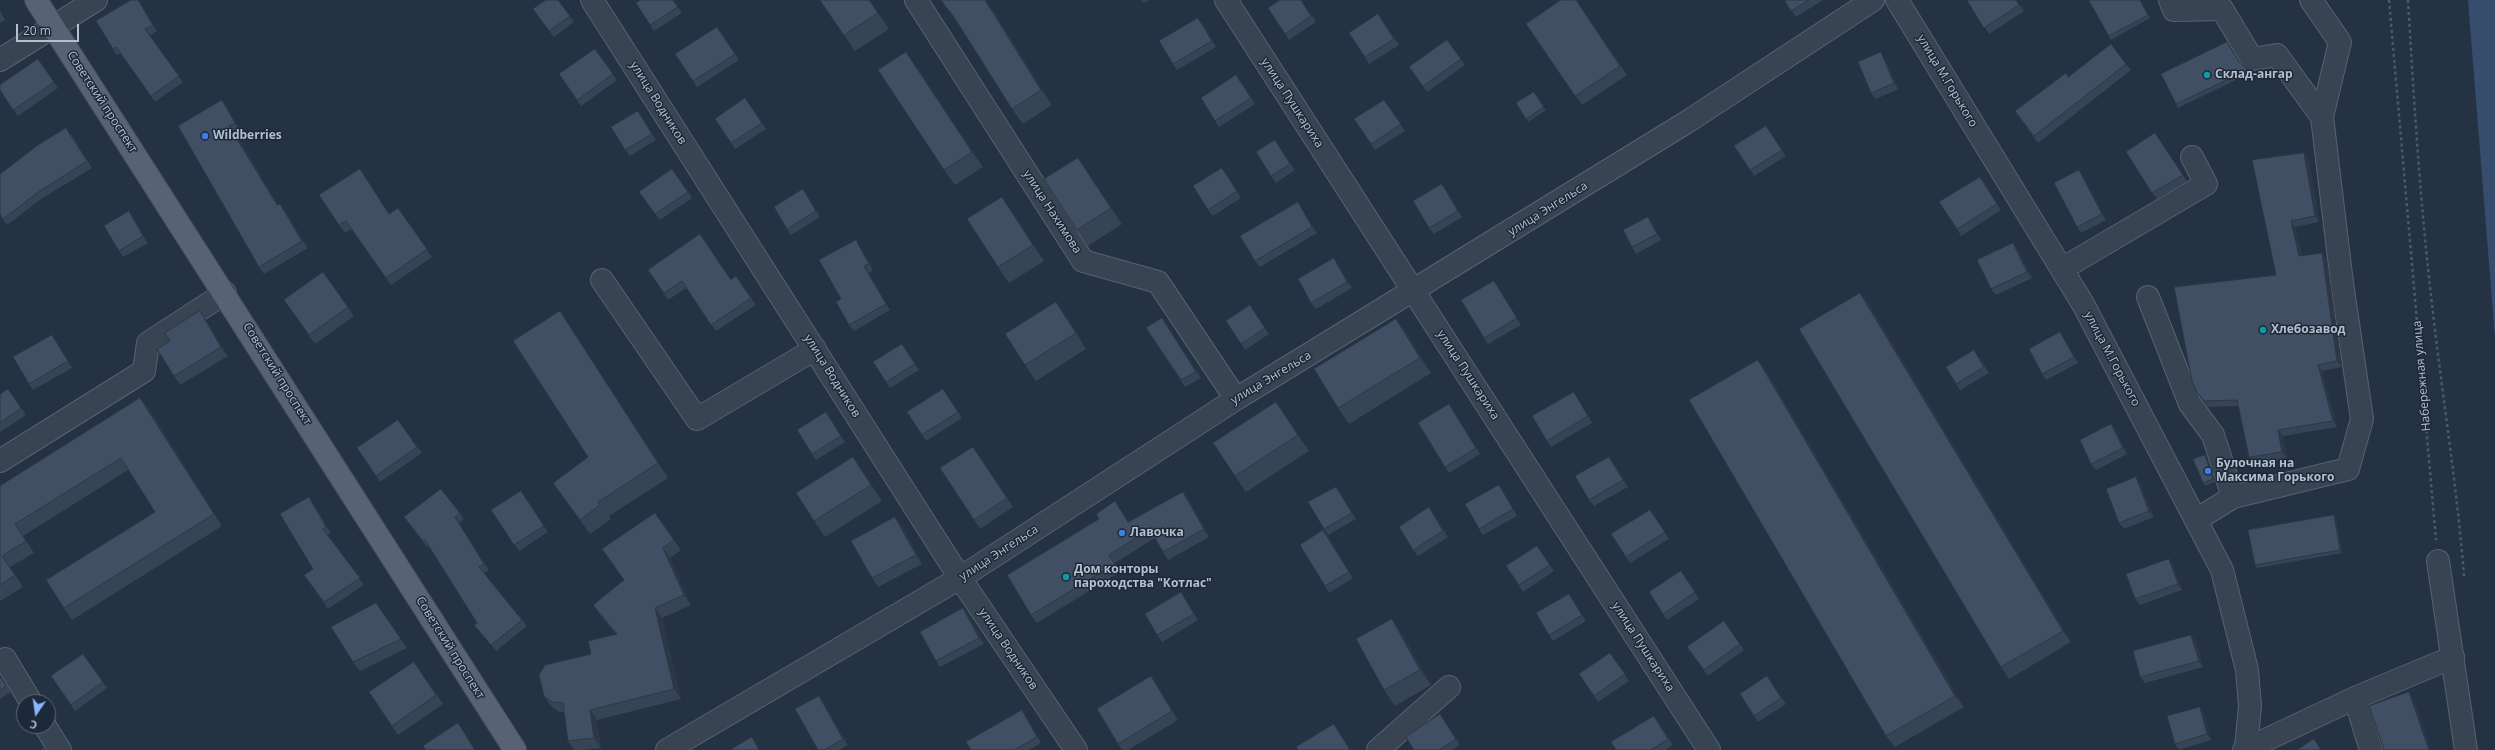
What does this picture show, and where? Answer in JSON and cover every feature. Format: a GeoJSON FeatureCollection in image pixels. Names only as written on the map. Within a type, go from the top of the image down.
{"type":"FeatureCollection","features":[{"type":"Feature","properties":{"kind":"main road","name":"Советский проспект"},"geometry":{"type":"LineString","coordinates":[[36,0],[225,293],[515,750]]}},
{"type":"Feature","properties":{"kind":"street"},"geometry":{"type":"LineString","coordinates":[[0,60],[96,0]]}},
{"type":"Feature","properties":{"kind":"street","name":"улица Водников"},"geometry":{"type":"LineString","coordinates":[[592,0],[960,578],[1076,750]]}},
{"type":"Feature","properties":{"kind":"street","name":"улица Нахимова"},"geometry":{"type":"LineString","coordinates":[[916,0],[1083,261],[1158,282],[1236,399]]}},
{"type":"Feature","properties":{"kind":"street","name":"улица Пушкариха"},"geometry":{"type":"LineString","coordinates":[[1226,0],[1710,750]]}},
{"type":"Feature","properties":{"kind":"street","name":"улица Энгельса"},"geometry":{"type":"LineString","coordinates":[[667,750],[960,578],[1236,399],[1688,122],[1873,0]]}},
{"type":"Feature","properties":{"kind":"street","name":"улица М.Горького"},"geometry":{"type":"LineString","coordinates":[[1897,0],[2083,304],[2222,570],[2247,670],[2250,706],[2245,749]]}},
{"type":"Feature","properties":{"kind":"street"},"geometry":{"type":"LineString","coordinates":[[2170,0],[2174,10],[2222,9],[2252,59],[2277,55],[2322,117]]}},
{"type":"Feature","properties":{"kind":"street"},"geometry":{"type":"LineString","coordinates":[[2196,520],[2233,497],[2348,470],[2362,419],[2342,283],[2322,117],[2340,42],[2311,0]]}},
{"type":"Feature","properties":{"kind":"street"},"geometry":{"type":"LineString","coordinates":[[2062,269],[2206,184],[2192,157]]}},
{"type":"Feature","properties":{"kind":"street"},"geometry":{"type":"LineString","coordinates":[[602,280],[697,419],[815,349]]}},
{"type":"Feature","properties":{"kind":"street"},"geometry":{"type":"LineString","coordinates":[[0,461],[144,371],[148,343],[225,293]]}},
{"type":"Feature","properties":{"kind":"street"},"geometry":{"type":"LineString","coordinates":[[2148,297],[2190,404],[2213,435],[2233,497]]}},
{"type":"Feature","properties":{"kind":"street"},"geometry":{"type":"LineString","coordinates":[[2438,561],[2466,750]]}},
{"type":"Feature","properties":{"kind":"street"},"geometry":{"type":"LineString","coordinates":[[2245,749],[2355,698],[2453,657]]}},
{"type":"Feature","properties":{"kind":"street"},"geometry":{"type":"LineString","coordinates":[[5,659],[26,694]]}},
{"type":"Feature","properties":{"kind":"street"},"geometry":{"type":"LineString","coordinates":[[1378,750],[1449,687]]}},
{"type":"Feature","properties":{"kind":"street"},"geometry":{"type":"LineString","coordinates":[[2355,698],[2371,750]]}},
{"type":"Feature","properties":{"kind":"street"},"geometry":{"type":"LineString","coordinates":[[50,734],[60,750]]}},
{"type":"Feature","properties":{"kind":"path","name":"Набережная улица"},"geometry":{"type":"LineString","coordinates":[[2389,0],[2438,561]]}},
{"type":"Feature","properties":{"kind":"path"},"geometry":{"type":"LineString","coordinates":[[2408,0],[2414,110],[2432,303],[2459,507],[2465,584]]}},
{"type":"Feature","properties":{"kind":"water"},"geometry":{"type":"Polygon","coordinates":[[[2468,0],[2495,0],[2495,339],[2468,0]]]}},
{"type":"Feature","properties":{"kind":"building"},"geometry":{"type":"Polygon","coordinates":[[[131,0],[138,0],[153,25],[145,29],[179,76],[151,96],[116,47],[113,49],[96,21],[131,0]]]}},
{"type":"Feature","properties":{"kind":"building"},"geometry":{"type":"Polygon","coordinates":[[[546,0],[558,0],[570,16],[549,31],[533,9],[546,0]]]}},
{"type":"Feature","properties":{"kind":"building"},"geometry":{"type":"Polygon","coordinates":[[[641,0],[673,0],[678,7],[650,25],[636,3],[641,0]]]}},
{"type":"Feature","properties":{"kind":"building"},"geometry":{"type":"Polygon","coordinates":[[[820,0],[869,0],[878,13],[844,35],[820,0]]]}},
{"type":"Feature","properties":{"kind":"building"},"geometry":{"type":"Polygon","coordinates":[[[941,0],[985,0],[1041,90],[1012,109],[954,17],[941,0]]]}},
{"type":"Feature","properties":{"kind":"building"},"geometry":{"type":"Polygon","coordinates":[[[1280,0],[1301,0],[1311,16],[1285,34],[1268,8],[1280,0]]]}},
{"type":"Feature","properties":{"kind":"building"},"geometry":{"type":"Polygon","coordinates":[[[1561,0],[1576,0],[1620,66],[1575,96],[1526,24],[1561,0]]]}},
{"type":"Feature","properties":{"kind":"building"},"geometry":{"type":"Polygon","coordinates":[[[1785,0],[1809,0],[1791,11],[1785,0]]]}},
{"type":"Feature","properties":{"kind":"building"},"geometry":{"type":"Polygon","coordinates":[[[1967,0],[2016,0],[2019,5],[1984,28],[1967,0]]]}},
{"type":"Feature","properties":{"kind":"building"},"geometry":{"type":"Polygon","coordinates":[[[2089,0],[2140,0],[2148,15],[2109,36],[2089,0]]]}},
{"type":"Feature","properties":{"kind":"building"},"geometry":{"type":"Polygon","coordinates":[[[1378,14],[1394,39],[1365,57],[1349,33],[1378,14]]]}},
{"type":"Feature","properties":{"kind":"building"},"geometry":{"type":"Polygon","coordinates":[[[1198,18],[1212,41],[1173,64],[1159,41],[1198,18]]]}},
{"type":"Feature","properties":{"kind":"building"},"geometry":{"type":"Polygon","coordinates":[[[717,27],[735,54],[693,81],[675,54],[717,27]]]}},
{"type":"Feature","properties":{"kind":"building"},"geometry":{"type":"Polygon","coordinates":[[[1447,40],[1461,59],[1423,86],[1409,67],[1447,40]]]}},
{"type":"Feature","properties":{"kind":"building","name":"Склад-ангар"},"geometry":{"type":"Polygon","coordinates":[[[2227,42],[2239,62],[2248,70],[2176,104],[2161,74],[2227,42]]]}},
{"type":"Feature","properties":{"kind":"building"},"geometry":{"type":"Polygon","coordinates":[[[2111,44],[2126,64],[2034,136],[2015,111],[2066,73],[2068,77],[2111,44]]]}},
{"type":"Feature","properties":{"kind":"building"},"geometry":{"type":"Polygon","coordinates":[[[595,49],[613,74],[577,100],[559,74],[595,49]]]}},
{"type":"Feature","properties":{"kind":"building"},"geometry":{"type":"Polygon","coordinates":[[[906,52],[972,152],[944,170],[878,70],[906,52]]]}},
{"type":"Feature","properties":{"kind":"building"},"geometry":{"type":"Polygon","coordinates":[[[1881,52],[1894,83],[1871,93],[1858,62],[1881,52]]]}},
{"type":"Feature","properties":{"kind":"building"},"geometry":{"type":"Polygon","coordinates":[[[38,59],[54,82],[13,110],[0,90],[0,85],[38,59]]]}},
{"type":"Feature","properties":{"kind":"building"},"geometry":{"type":"Polygon","coordinates":[[[1236,75],[1251,98],[1215,121],[1201,98],[1236,75]]]}},
{"type":"Feature","properties":{"kind":"building"},"geometry":{"type":"Polygon","coordinates":[[[1534,92],[1544,107],[1526,119],[1516,103],[1534,92]]]}},
{"type":"Feature","properties":{"kind":"building"},"geometry":{"type":"Polygon","coordinates":[[[745,98],[762,123],[731,143],[715,119],[745,98]]]}},
{"type":"Feature","properties":{"kind":"building"},"geometry":{"type":"Polygon","coordinates":[[[222,100],[235,123],[229,126],[277,205],[280,204],[302,241],[259,267],[178,126],[222,100]]]}},
{"type":"Feature","properties":{"kind":"building"},"geometry":{"type":"Polygon","coordinates":[[[1384,100],[1401,124],[1371,144],[1354,119],[1384,100]]]}},
{"type":"Feature","properties":{"kind":"building"},"geometry":{"type":"Polygon","coordinates":[[[638,111],[652,134],[625,150],[611,127],[638,111]]]}},
{"type":"Feature","properties":{"kind":"building"},"geometry":{"type":"Polygon","coordinates":[[[1766,126],[1782,150],[1750,170],[1734,146],[1766,126]]]}},
{"type":"Feature","properties":{"kind":"building"},"geometry":{"type":"Polygon","coordinates":[[[66,128],[87,161],[37,193],[3,219],[0,215],[0,174],[38,145],[66,128]]]}},
{"type":"Feature","properties":{"kind":"building"},"geometry":{"type":"Polygon","coordinates":[[[2155,133],[2183,175],[2152,193],[2126,152],[2155,133]]]}},
{"type":"Feature","properties":{"kind":"building"},"geometry":{"type":"Polygon","coordinates":[[[1275,140],[1290,164],[1271,176],[1256,152],[1275,140]]]}},
{"type":"Feature","properties":{"kind":"building","name":"Хлебозавод"},"geometry":{"type":"Polygon","coordinates":[[[2304,153],[2315,216],[2291,221],[2299,256],[2322,253],[2337,361],[2318,365],[2333,421],[2278,430],[2282,452],[2249,457],[2237,400],[2204,401],[2197,392],[2192,381],[2174,287],[2276,275],[2252,160],[2304,153]]]}},
{"type":"Feature","properties":{"kind":"building"},"geometry":{"type":"Polygon","coordinates":[[[1078,158],[1111,208],[1077,230],[1044,179],[1078,158]]]}},
{"type":"Feature","properties":{"kind":"building"},"geometry":{"type":"Polygon","coordinates":[[[1222,168],[1237,191],[1208,210],[1193,186],[1222,168]]]}},
{"type":"Feature","properties":{"kind":"building"},"geometry":{"type":"Polygon","coordinates":[[[360,169],[389,214],[398,208],[427,249],[386,278],[346,221],[339,225],[319,195],[360,169]]]}},
{"type":"Feature","properties":{"kind":"building"},"geometry":{"type":"Polygon","coordinates":[[[672,169],[688,192],[655,214],[639,192],[672,169]]]}},
{"type":"Feature","properties":{"kind":"building"},"geometry":{"type":"Polygon","coordinates":[[[2079,170],[2102,214],[2077,227],[2054,183],[2079,170]]]}},
{"type":"Feature","properties":{"kind":"building"},"geometry":{"type":"Polygon","coordinates":[[[1980,177],[1997,204],[1957,229],[1939,202],[1980,177]]]}},
{"type":"Feature","properties":{"kind":"building"},"geometry":{"type":"Polygon","coordinates":[[[1442,184],[1458,211],[1429,228],[1413,201],[1442,184]]]}},
{"type":"Feature","properties":{"kind":"building"},"geometry":{"type":"Polygon","coordinates":[[[803,189],[816,211],[787,229],[774,207],[803,189]]]}},
{"type":"Feature","properties":{"kind":"building"},"geometry":{"type":"Polygon","coordinates":[[[1002,197],[1033,245],[998,267],[967,219],[1002,197]]]}},
{"type":"Feature","properties":{"kind":"building"},"geometry":{"type":"Polygon","coordinates":[[[1298,202],[1312,227],[1255,261],[1240,236],[1298,202]]]}},
{"type":"Feature","properties":{"kind":"building"},"geometry":{"type":"Polygon","coordinates":[[[129,211],[143,236],[119,251],[104,226],[129,211]]]}},
{"type":"Feature","properties":{"kind":"building"},"geometry":{"type":"Polygon","coordinates":[[[1648,217],[1657,234],[1632,247],[1623,230],[1648,217]]]}},
{"type":"Feature","properties":{"kind":"building"},"geometry":{"type":"Polygon","coordinates":[[[700,234],[731,280],[736,276],[751,298],[711,325],[682,281],[664,293],[648,270],[700,234]]]}},
{"type":"Feature","properties":{"kind":"building"},"geometry":{"type":"Polygon","coordinates":[[[856,240],[869,264],[864,266],[886,304],[849,325],[836,302],[841,299],[819,260],[856,240]]]}},
{"type":"Feature","properties":{"kind":"building"},"geometry":{"type":"Polygon","coordinates":[[[2013,243],[2027,272],[1991,289],[1977,260],[2013,243]]]}},
{"type":"Feature","properties":{"kind":"building"},"geometry":{"type":"Polygon","coordinates":[[[1334,258],[1347,282],[1311,303],[1298,279],[1334,258]]]}},
{"type":"Feature","properties":{"kind":"building"},"geometry":{"type":"Polygon","coordinates":[[[323,272],[348,307],[309,335],[284,300],[323,272]]]}},
{"type":"Feature","properties":{"kind":"building"},"geometry":{"type":"Polygon","coordinates":[[[1494,281],[1517,318],[1484,338],[1461,300],[1494,281]]]}},
{"type":"Feature","properties":{"kind":"building"},"geometry":{"type":"Polygon","coordinates":[[[1860,293],[2063,631],[2001,667],[1799,329],[1860,293]]]}},
{"type":"Feature","properties":{"kind":"building"},"geometry":{"type":"Polygon","coordinates":[[[1056,302],[1076,333],[1025,365],[1005,334],[1056,302]]]}},
{"type":"Feature","properties":{"kind":"building"},"geometry":{"type":"Polygon","coordinates":[[[1250,305],[1265,328],[1241,344],[1226,321],[1250,305]]]}},
{"type":"Feature","properties":{"kind":"building"},"geometry":{"type":"Polygon","coordinates":[[[200,311],[221,347],[174,376],[157,349],[170,341],[165,333],[200,311]]]}},
{"type":"Feature","properties":{"kind":"building"},"geometry":{"type":"Polygon","coordinates":[[[560,311],[658,463],[598,502],[600,505],[580,520],[553,483],[588,457],[513,341],[560,311]]]}},
{"type":"Feature","properties":{"kind":"building"},"geometry":{"type":"Polygon","coordinates":[[[1162,318],[1196,372],[1181,380],[1146,328],[1162,318]]]}},
{"type":"Feature","properties":{"kind":"building"},"geometry":{"type":"Polygon","coordinates":[[[1396,319],[1420,358],[1338,408],[1314,369],[1396,319]]]}},
{"type":"Feature","properties":{"kind":"building"},"geometry":{"type":"Polygon","coordinates":[[[2060,332],[2074,357],[2042,374],[2029,349],[2060,332]]]}},
{"type":"Feature","properties":{"kind":"building"},"geometry":{"type":"Polygon","coordinates":[[[52,335],[68,361],[29,384],[13,357],[52,335]]]}},
{"type":"Feature","properties":{"kind":"building"},"geometry":{"type":"Polygon","coordinates":[[[902,344],[915,364],[886,382],[873,362],[902,344]]]}},
{"type":"Feature","properties":{"kind":"building"},"geometry":{"type":"Polygon","coordinates":[[[1974,350],[1984,367],[1956,384],[1946,367],[1974,350]]]}},
{"type":"Feature","properties":{"kind":"building"},"geometry":{"type":"Polygon","coordinates":[[[1758,360],[1955,696],[1886,736],[1689,400],[1758,360]]]}},
{"type":"Feature","properties":{"kind":"building"},"geometry":{"type":"Polygon","coordinates":[[[8,389],[21,408],[0,423],[0,395],[8,389]]]}},
{"type":"Feature","properties":{"kind":"building"},"geometry":{"type":"Polygon","coordinates":[[[943,389],[958,412],[922,435],[907,412],[943,389]]]}},
{"type":"Feature","properties":{"kind":"building"},"geometry":{"type":"Polygon","coordinates":[[[1574,392],[1588,416],[1547,441],[1532,416],[1574,392]]]}},
{"type":"Feature","properties":{"kind":"building"},"geometry":{"type":"Polygon","coordinates":[[[140,398],[214,514],[64,608],[46,580],[155,512],[121,458],[15,524],[26,541],[2,556],[15,575],[0,585],[0,486],[140,398]]]}},
{"type":"Feature","properties":{"kind":"building"},"geometry":{"type":"Polygon","coordinates":[[[1276,402],[1298,435],[1235,476],[1213,443],[1276,402]]]}},
{"type":"Feature","properties":{"kind":"building"},"geometry":{"type":"Polygon","coordinates":[[[1449,404],[1476,448],[1445,467],[1418,423],[1449,404]]]}},
{"type":"Feature","properties":{"kind":"building"},"geometry":{"type":"Polygon","coordinates":[[[826,412],[841,436],[812,454],[797,430],[826,412]]]}},
{"type":"Feature","properties":{"kind":"building"},"geometry":{"type":"Polygon","coordinates":[[[398,420],[417,447],[376,476],[357,448],[398,420]]]}},
{"type":"Feature","properties":{"kind":"building"},"geometry":{"type":"Polygon","coordinates":[[[2111,424],[2123,448],[2091,464],[2080,440],[2111,424]]]}},
{"type":"Feature","properties":{"kind":"building"},"geometry":{"type":"Polygon","coordinates":[[[973,447],[1007,498],[974,520],[940,468],[973,447]]]}},
{"type":"Feature","properties":{"kind":"building"},"geometry":{"type":"Polygon","coordinates":[[[2205,455],[2213,479],[2203,483],[2193,459],[2205,455]]]}},
{"type":"Feature","properties":{"kind":"building"},"geometry":{"type":"Polygon","coordinates":[[[853,457],[871,485],[814,521],[796,493],[853,457]]]}},
{"type":"Feature","properties":{"kind":"building"},"geometry":{"type":"Polygon","coordinates":[[[1609,457],[1623,480],[1589,500],[1575,476],[1609,457]]]}},
{"type":"Feature","properties":{"kind":"building"},"geometry":{"type":"Polygon","coordinates":[[[2136,477],[2149,511],[2119,523],[2106,489],[2136,477]]]}},
{"type":"Feature","properties":{"kind":"building"},"geometry":{"type":"Polygon","coordinates":[[[1499,485],[1513,509],[1479,529],[1465,504],[1499,485]]]}},
{"type":"Feature","properties":{"kind":"building"},"geometry":{"type":"Polygon","coordinates":[[[1336,487],[1352,513],[1324,529],[1308,502],[1336,487]]]}},
{"type":"Feature","properties":{"kind":"building"},"geometry":{"type":"Polygon","coordinates":[[[441,489],[460,513],[455,517],[484,564],[479,567],[522,620],[491,645],[474,625],[477,623],[425,540],[423,541],[404,517],[441,489]]]}},
{"type":"Feature","properties":{"kind":"building"},"geometry":{"type":"Polygon","coordinates":[[[521,491],[544,526],[514,545],[491,510],[521,491]]]}},
{"type":"Feature","properties":{"kind":"building"},"geometry":{"type":"Polygon","coordinates":[[[1183,492],[1204,529],[1163,552],[1150,529],[1109,555],[1115,564],[1031,615],[1007,575],[1099,519],[1096,514],[1115,501],[1128,522],[1183,492]]]}},
{"type":"Feature","properties":{"kind":"building"},"geometry":{"type":"Polygon","coordinates":[[[309,497],[326,527],[323,529],[360,578],[324,602],[304,575],[313,569],[280,514],[309,497]]]}},
{"type":"Feature","properties":{"kind":"building"},"geometry":{"type":"Polygon","coordinates":[[[1429,507],[1443,531],[1413,550],[1399,527],[1429,507]]]}},
{"type":"Feature","properties":{"kind":"building"},"geometry":{"type":"Polygon","coordinates":[[[1650,510],[1665,532],[1626,557],[1611,534],[1650,510]]]}},
{"type":"Feature","properties":{"kind":"building"},"geometry":{"type":"Polygon","coordinates":[[[655,513],[674,540],[663,548],[684,595],[655,608],[674,689],[590,710],[594,738],[568,741],[563,703],[552,702],[544,696],[539,675],[545,665],[591,654],[588,641],[617,634],[593,605],[624,580],[602,549],[655,513]]]}},
{"type":"Feature","properties":{"kind":"building"},"geometry":{"type":"Polygon","coordinates":[[[2334,515],[2340,550],[2255,565],[2248,530],[2334,515]]]}},
{"type":"Feature","properties":{"kind":"building"},"geometry":{"type":"Polygon","coordinates":[[[895,517],[916,555],[872,578],[851,541],[895,517]]]}},
{"type":"Feature","properties":{"kind":"building"},"geometry":{"type":"Polygon","coordinates":[[[1323,530],[1349,572],[1325,586],[1300,545],[1323,530]]]}},
{"type":"Feature","properties":{"kind":"building"},"geometry":{"type":"Polygon","coordinates":[[[1537,546],[1550,565],[1519,585],[1506,566],[1537,546]]]}},
{"type":"Feature","properties":{"kind":"building"},"geometry":{"type":"Polygon","coordinates":[[[2169,559],[2178,584],[2135,599],[2126,574],[2169,559]]]}},
{"type":"Feature","properties":{"kind":"building"},"geometry":{"type":"Polygon","coordinates":[[[1681,571],[1695,592],[1663,614],[1649,592],[1681,571]]]}},
{"type":"Feature","properties":{"kind":"building"},"geometry":{"type":"Polygon","coordinates":[[[1181,592],[1194,614],[1157,635],[1145,614],[1181,592]]]}},
{"type":"Feature","properties":{"kind":"building"},"geometry":{"type":"Polygon","coordinates":[[[1569,594],[1582,615],[1549,635],[1536,613],[1569,594]]]}},
{"type":"Feature","properties":{"kind":"building"},"geometry":{"type":"Polygon","coordinates":[[[376,603],[401,639],[353,662],[331,627],[376,603]]]}},
{"type":"Feature","properties":{"kind":"building"},"geometry":{"type":"Polygon","coordinates":[[[963,608],[979,638],[936,661],[920,632],[963,608]]]}},
{"type":"Feature","properties":{"kind":"building"},"geometry":{"type":"Polygon","coordinates":[[[1392,619],[1420,670],[1384,690],[1356,639],[1392,619]]]}},
{"type":"Feature","properties":{"kind":"building"},"geometry":{"type":"Polygon","coordinates":[[[1724,621],[1740,644],[1704,670],[1687,647],[1724,621]]]}},
{"type":"Feature","properties":{"kind":"building"},"geometry":{"type":"Polygon","coordinates":[[[2191,635],[2199,661],[2140,677],[2133,651],[2191,635]]]}},
{"type":"Feature","properties":{"kind":"building"},"geometry":{"type":"Polygon","coordinates":[[[1610,653],[1625,674],[1594,696],[1579,674],[1610,653]]]}},
{"type":"Feature","properties":{"kind":"building"},"geometry":{"type":"Polygon","coordinates":[[[83,654],[103,682],[71,705],[51,676],[83,654]]]}},
{"type":"Feature","properties":{"kind":"building"},"geometry":{"type":"Polygon","coordinates":[[[414,662],[436,695],[392,726],[369,692],[414,662]]]}},
{"type":"Feature","properties":{"kind":"building"},"geometry":{"type":"Polygon","coordinates":[[[0,676],[6,686],[0,690],[0,676]]]}},
{"type":"Feature","properties":{"kind":"building"},"geometry":{"type":"Polygon","coordinates":[[[1151,676],[1172,711],[1118,744],[1097,709],[1151,676]]]}},
{"type":"Feature","properties":{"kind":"building"},"geometry":{"type":"Polygon","coordinates":[[[1767,676],[1781,698],[1754,716],[1740,694],[1767,676]]]}},
{"type":"Feature","properties":{"kind":"building"},"geometry":{"type":"Polygon","coordinates":[[[2409,692],[2429,750],[2384,750],[2369,706],[2409,692]]]}},
{"type":"Feature","properties":{"kind":"building"},"geometry":{"type":"Polygon","coordinates":[[[819,696],[843,739],[824,750],[818,750],[795,709],[819,696]]]}},
{"type":"Feature","properties":{"kind":"building"},"geometry":{"type":"Polygon","coordinates":[[[2200,707],[2207,734],[2175,744],[2167,716],[2200,707]]]}},
{"type":"Feature","properties":{"kind":"building"},"geometry":{"type":"Polygon","coordinates":[[[1022,710],[1037,737],[1014,750],[971,750],[966,742],[1022,710]]]}},
{"type":"Feature","properties":{"kind":"building"},"geometry":{"type":"Polygon","coordinates":[[[1440,714],[1456,739],[1439,750],[1414,750],[1406,737],[1440,714]]]}},
{"type":"Feature","properties":{"kind":"building"},"geometry":{"type":"Polygon","coordinates":[[[1654,716],[1668,739],[1651,750],[1616,750],[1611,742],[1654,716]]]}},
{"type":"Feature","properties":{"kind":"building"},"geometry":{"type":"Polygon","coordinates":[[[458,723],[475,750],[426,750],[423,746],[458,723]]]}},
{"type":"Feature","properties":{"kind":"building"},"geometry":{"type":"Polygon","coordinates":[[[1334,724],[1350,750],[1298,750],[1296,747],[1334,724]]]}},
{"type":"Feature","properties":{"kind":"building"},"geometry":{"type":"Polygon","coordinates":[[[752,737],[759,750],[730,750],[752,737]]]}},
{"type":"Feature","properties":{"kind":"building"},"geometry":{"type":"Polygon","coordinates":[[[2314,739],[2321,750],[2297,750],[2314,739]]]}},
{"type":"Feature","properties":{"kind":"place","name":"Склад-ангар"},"geometry":{"type":"Point","coordinates":[2207,75]}},
{"type":"Feature","properties":{"kind":"place","name":"Wildberries"},"geometry":{"type":"Point","coordinates":[205,136]}},
{"type":"Feature","properties":{"kind":"place","name":"Хлебозавод"},"geometry":{"type":"Point","coordinates":[2263,330]}},
{"type":"Feature","properties":{"kind":"place","name":"Булочная на Максима Горького"},"geometry":{"type":"Point","coordinates":[2208,471]}},
{"type":"Feature","properties":{"kind":"place","name":"Лавочка"},"geometry":{"type":"Point","coordinates":[1122,533]}},
{"type":"Feature","properties":{"kind":"place","name":"Дом конторы пароходства \"Котлас\""},"geometry":{"type":"Point","coordinates":[1066,577]}}]}
